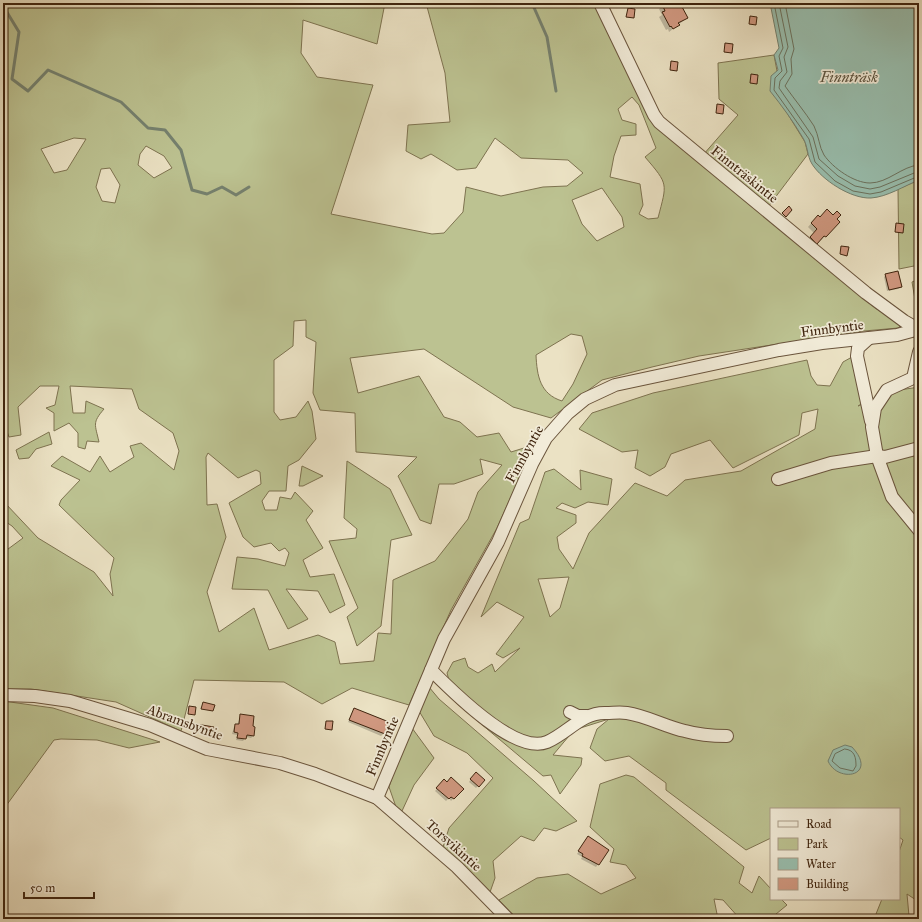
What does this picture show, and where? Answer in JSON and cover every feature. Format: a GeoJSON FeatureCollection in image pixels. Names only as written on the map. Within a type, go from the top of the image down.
{"type":"FeatureCollection","features":[{"type":"Feature","properties":{"kind":"street","name":"Finnträskintie"},"geometry":{"type":"LineString","coordinates":[[600,3],[654,116],[659,122],[866,293],[904,321],[919,329]]}},
{"type":"Feature","properties":{"kind":"street","name":"Finnbyntie"},"geometry":{"type":"LineString","coordinates":[[377,798],[444,639],[498,542],[532,464],[546,438],[568,414],[585,400],[615,385],[814,344],[897,335],[919,329]]}},
{"type":"Feature","properties":{"kind":"street"},"geometry":{"type":"LineString","coordinates":[[869,338],[858,348],[857,356],[877,456],[892,497],[919,530]]}},
{"type":"Feature","properties":{"kind":"street"},"geometry":{"type":"LineString","coordinates":[[872,427],[875,408],[887,390],[913,378],[919,352]]}},
{"type":"Feature","properties":{"kind":"street"},"geometry":{"type":"LineString","coordinates":[[778,478],[831,463],[877,456],[885,457],[919,448]]}},
{"type":"Feature","properties":{"kind":"street"},"geometry":{"type":"LineString","coordinates":[[431,670],[470,707],[512,737],[525,742],[534,744],[548,742],[587,716]]}},
{"type":"Feature","properties":{"kind":"street","name":"Abramsbyntie"},"geometry":{"type":"LineString","coordinates":[[3,695],[35,696],[70,701],[150,725],[207,749],[287,765],[377,798]]}},
{"type":"Feature","properties":{"kind":"street"},"geometry":{"type":"LineString","coordinates":[[570,712],[578,716],[604,713],[628,713],[685,731],[727,736]]}},
{"type":"Feature","properties":{"kind":"street","name":"Torsvikintie"},"geometry":{"type":"LineString","coordinates":[[377,798],[457,866],[508,919]]}},
{"type":"Feature","properties":{"kind":"green space"},"geometry":{"type":"Polygon","coordinates":[[[3,3],[385,3],[377,44],[303,20],[301,53],[317,77],[373,85],[331,214],[432,234],[444,233],[463,212],[466,187],[501,196],[543,187],[567,186],[583,173],[568,160],[521,158],[495,138],[476,168],[457,170],[431,154],[421,159],[406,151],[408,125],[450,122],[445,73],[426,3],[596,3],[645,106],[762,212],[875,308],[902,324],[898,328],[864,331],[699,356],[602,380],[551,418],[513,407],[424,349],[350,358],[358,393],[419,376],[444,417],[460,422],[477,437],[499,433],[511,452],[524,448],[528,459],[497,528],[451,610],[409,705],[352,688],[322,704],[284,682],[194,680],[181,731],[116,702],[31,689],[3,689],[4,552],[23,538],[12,526],[3,520],[3,503],[5,503],[38,538],[94,572],[113,596],[110,574],[114,558],[59,505],[61,500],[80,480],[51,466],[62,456],[90,472],[100,456],[110,472],[134,457],[130,446],[141,443],[174,470],[179,451],[173,433],[139,409],[132,389],[70,386],[73,413],[85,413],[86,401],[104,409],[96,421],[96,431],[99,442],[87,441],[85,449],[78,447],[78,433],[69,423],[54,431],[54,413],[46,408],[55,405],[59,386],[40,386],[18,407],[21,435],[9,437],[3,420],[3,410],[6,403],[3,391],[3,3]],[[632,97],[618,109],[622,120],[636,124],[636,135],[621,136],[614,156],[610,177],[640,184],[643,205],[639,214],[648,219],[658,218],[663,198],[664,185],[658,173],[645,157],[656,148],[639,105],[632,97]],[[74,138],[41,149],[54,173],[67,170],[86,139],[74,138]],[[146,146],[140,154],[138,165],[154,178],[172,168],[164,156],[146,146]],[[110,168],[101,169],[96,187],[102,201],[115,203],[120,185],[110,168]],[[602,188],[572,200],[582,224],[597,241],[624,227],[622,217],[602,188]],[[306,320],[294,321],[293,346],[274,360],[274,412],[280,420],[296,417],[308,401],[312,411],[316,439],[299,460],[288,466],[286,491],[269,491],[262,501],[265,510],[277,510],[280,497],[291,499],[295,492],[313,511],[306,520],[323,548],[303,560],[310,577],[334,574],[345,605],[330,613],[318,591],[286,589],[308,619],[288,629],[268,590],[232,589],[237,557],[258,559],[285,566],[289,553],[285,548],[279,551],[271,543],[254,547],[243,537],[229,503],[261,484],[260,472],[256,470],[238,478],[208,453],[206,457],[207,505],[217,504],[226,537],[207,592],[219,632],[254,608],[269,650],[318,635],[335,642],[340,664],[374,661],[378,633],[391,634],[393,580],[435,561],[468,519],[478,492],[502,465],[480,459],[483,474],[454,484],[439,484],[431,524],[420,520],[398,476],[417,457],[356,452],[355,413],[320,410],[313,393],[316,342],[306,337],[306,320]],[[571,334],[536,355],[537,370],[544,389],[555,398],[562,401],[573,384],[587,354],[582,336],[571,334]]]}},
{"type":"Feature","properties":{"kind":"green space"},"geometry":{"type":"Polygon","coordinates":[[[774,55],[784,108],[805,142],[808,154],[768,207],[703,155],[738,115],[719,99],[718,63],[774,55]]]}},
{"type":"Feature","properties":{"kind":"green space"},"geometry":{"type":"Polygon","coordinates":[[[919,180],[919,265],[899,269],[898,189],[919,180]]]}},
{"type":"Feature","properties":{"kind":"green space"},"geometry":{"type":"Polygon","coordinates":[[[919,279],[919,323],[912,282],[919,279]]]}},
{"type":"Feature","properties":{"kind":"green space"},"geometry":{"type":"Polygon","coordinates":[[[852,357],[863,403],[858,406],[893,391],[919,387],[919,902],[907,894],[909,916],[907,919],[881,919],[876,914],[882,900],[900,900],[900,849],[903,840],[900,838],[900,808],[770,808],[770,838],[746,850],[666,790],[666,783],[629,756],[605,761],[590,748],[597,729],[609,719],[574,730],[553,755],[582,758],[581,765],[560,794],[551,775],[543,776],[455,702],[447,673],[453,662],[465,658],[468,667],[478,673],[492,664],[495,672],[520,648],[503,658],[496,654],[524,617],[497,602],[481,617],[520,523],[529,519],[545,472],[554,469],[581,490],[580,470],[612,479],[608,505],[588,502],[575,508],[562,503],[556,508],[576,515],[576,523],[557,537],[559,549],[573,569],[589,533],[635,483],[667,496],[685,480],[741,471],[815,429],[818,409],[802,413],[799,435],[733,468],[710,440],[671,454],[665,467],[650,476],[635,468],[638,450],[622,452],[579,429],[592,413],[653,393],[807,360],[811,376],[817,385],[830,386],[843,362],[852,357]],[[569,577],[538,579],[550,617],[560,608],[569,577]]]}},
{"type":"Feature","properties":{"kind":"green space"},"geometry":{"type":"Polygon","coordinates":[[[49,432],[52,444],[36,449],[29,458],[19,459],[16,450],[49,432]]]}},
{"type":"Feature","properties":{"kind":"green space"},"geometry":{"type":"Polygon","coordinates":[[[347,461],[390,489],[412,535],[391,540],[381,626],[357,646],[347,617],[358,608],[329,541],[356,538],[357,529],[344,518],[347,461]]]}},
{"type":"Feature","properties":{"kind":"green space"},"geometry":{"type":"Polygon","coordinates":[[[302,466],[323,476],[303,486],[299,486],[302,466]]]}},
{"type":"Feature","properties":{"kind":"green space"},"geometry":{"type":"Polygon","coordinates":[[[429,687],[439,699],[534,781],[577,821],[556,831],[544,828],[534,841],[521,836],[493,861],[495,878],[489,895],[443,847],[449,828],[493,778],[467,753],[434,736],[419,711],[429,687]]]}},
{"type":"Feature","properties":{"kind":"green space"},"geometry":{"type":"Polygon","coordinates":[[[3,701],[53,708],[160,742],[129,748],[97,740],[54,740],[3,810],[3,701]]]}},
{"type":"Feature","properties":{"kind":"green space"},"geometry":{"type":"Polygon","coordinates":[[[412,728],[434,758],[414,785],[402,811],[396,807],[389,787],[401,751],[412,728]]]}},
{"type":"Feature","properties":{"kind":"green space"},"geometry":{"type":"Polygon","coordinates":[[[626,775],[634,777],[744,867],[739,883],[752,893],[759,876],[770,888],[770,900],[782,900],[787,905],[770,919],[740,919],[723,900],[714,899],[718,919],[517,919],[499,900],[537,878],[568,874],[601,894],[636,878],[626,865],[610,862],[614,849],[590,827],[600,784],[626,775]]]}},
{"type":"Feature","properties":{"kind":"water","name":"Finnträsk"},"geometry":{"type":"Polygon","coordinates":[[[770,3],[919,3],[919,180],[883,196],[871,198],[846,192],[830,182],[817,170],[810,161],[803,138],[770,91],[771,76],[778,70],[774,55],[779,48],[770,3]]]}},
{"type":"Feature","properties":{"kind":"water"},"geometry":{"type":"Polygon","coordinates":[[[845,745],[852,747],[859,757],[861,765],[859,770],[854,774],[840,773],[833,768],[828,761],[833,750],[845,745]]]}},
{"type":"Feature","properties":{"kind":"building"},"geometry":{"type":"Polygon","coordinates":[[[684,3],[681,5],[688,18],[678,23],[680,25],[673,29],[671,26],[670,27],[662,12],[665,11],[662,4],[684,3]]]}},
{"type":"Feature","properties":{"kind":"building"},"geometry":{"type":"Polygon","coordinates":[[[628,8],[635,9],[634,18],[626,17],[628,8]]]}},
{"type":"Feature","properties":{"kind":"building"},"geometry":{"type":"Polygon","coordinates":[[[750,16],[757,17],[756,25],[749,24],[750,16]]]}},
{"type":"Feature","properties":{"kind":"building"},"geometry":{"type":"Polygon","coordinates":[[[725,43],[733,44],[732,53],[724,52],[725,43]]]}},
{"type":"Feature","properties":{"kind":"building"},"geometry":{"type":"Polygon","coordinates":[[[671,61],[678,62],[677,71],[670,70],[671,61]]]}},
{"type":"Feature","properties":{"kind":"building"},"geometry":{"type":"Polygon","coordinates":[[[751,74],[758,75],[757,84],[750,83],[751,74]]]}},
{"type":"Feature","properties":{"kind":"building"},"geometry":{"type":"Polygon","coordinates":[[[717,104],[724,105],[723,114],[716,113],[717,104]]]}},
{"type":"Feature","properties":{"kind":"building"},"geometry":{"type":"Polygon","coordinates":[[[789,206],[792,210],[786,217],[782,213],[789,206]]]}},
{"type":"Feature","properties":{"kind":"building"},"geometry":{"type":"Polygon","coordinates":[[[827,209],[833,215],[837,211],[841,215],[837,219],[840,222],[817,244],[810,237],[817,229],[811,223],[818,215],[820,217],[827,209]]]}},
{"type":"Feature","properties":{"kind":"building"},"geometry":{"type":"Polygon","coordinates":[[[896,223],[904,224],[903,233],[895,232],[896,223]]]}},
{"type":"Feature","properties":{"kind":"building"},"geometry":{"type":"Polygon","coordinates":[[[841,246],[849,247],[847,256],[840,254],[841,246]]]}},
{"type":"Feature","properties":{"kind":"building"},"geometry":{"type":"Polygon","coordinates":[[[898,271],[902,287],[889,290],[885,274],[898,271]]]}},
{"type":"Feature","properties":{"kind":"building"},"geometry":{"type":"Polygon","coordinates":[[[203,702],[215,705],[213,711],[201,709],[203,702]]]}},
{"type":"Feature","properties":{"kind":"building"},"geometry":{"type":"Polygon","coordinates":[[[189,706],[196,707],[195,715],[188,714],[189,706]]]}},
{"type":"Feature","properties":{"kind":"building"},"geometry":{"type":"Polygon","coordinates":[[[354,708],[389,722],[385,734],[349,720],[354,708]]]}},
{"type":"Feature","properties":{"kind":"building"},"geometry":{"type":"Polygon","coordinates":[[[240,714],[254,716],[254,736],[247,735],[246,739],[237,738],[238,733],[234,732],[235,724],[239,724],[240,714]]]}},
{"type":"Feature","properties":{"kind":"building"},"geometry":{"type":"Polygon","coordinates":[[[326,721],[333,721],[332,730],[325,729],[326,721]]]}},
{"type":"Feature","properties":{"kind":"building"},"geometry":{"type":"Polygon","coordinates":[[[196,724],[214,727],[212,733],[195,730],[196,724]]]}},
{"type":"Feature","properties":{"kind":"building"},"geometry":{"type":"Polygon","coordinates":[[[476,772],[485,780],[479,787],[470,779],[476,772]]]}},
{"type":"Feature","properties":{"kind":"building"},"geometry":{"type":"Polygon","coordinates":[[[451,777],[464,789],[454,799],[451,797],[449,799],[436,788],[444,779],[447,782],[451,777]]]}},
{"type":"Feature","properties":{"kind":"building"},"geometry":{"type":"Polygon","coordinates":[[[588,836],[609,850],[599,865],[582,856],[583,854],[578,851],[588,836]]]}},
{"type":"Feature","properties":{"kind":"waterway"},"geometry":{"type":"LineString","coordinates":[[6,3],[5,9],[19,32],[12,79],[28,91],[48,70],[121,102],[148,128],[165,130],[181,150],[192,190],[207,194],[222,187],[236,195],[249,187]]}},
{"type":"Feature","properties":{"kind":"waterway"},"geometry":{"type":"LineString","coordinates":[[532,3],[547,37],[556,91]]}}]}
